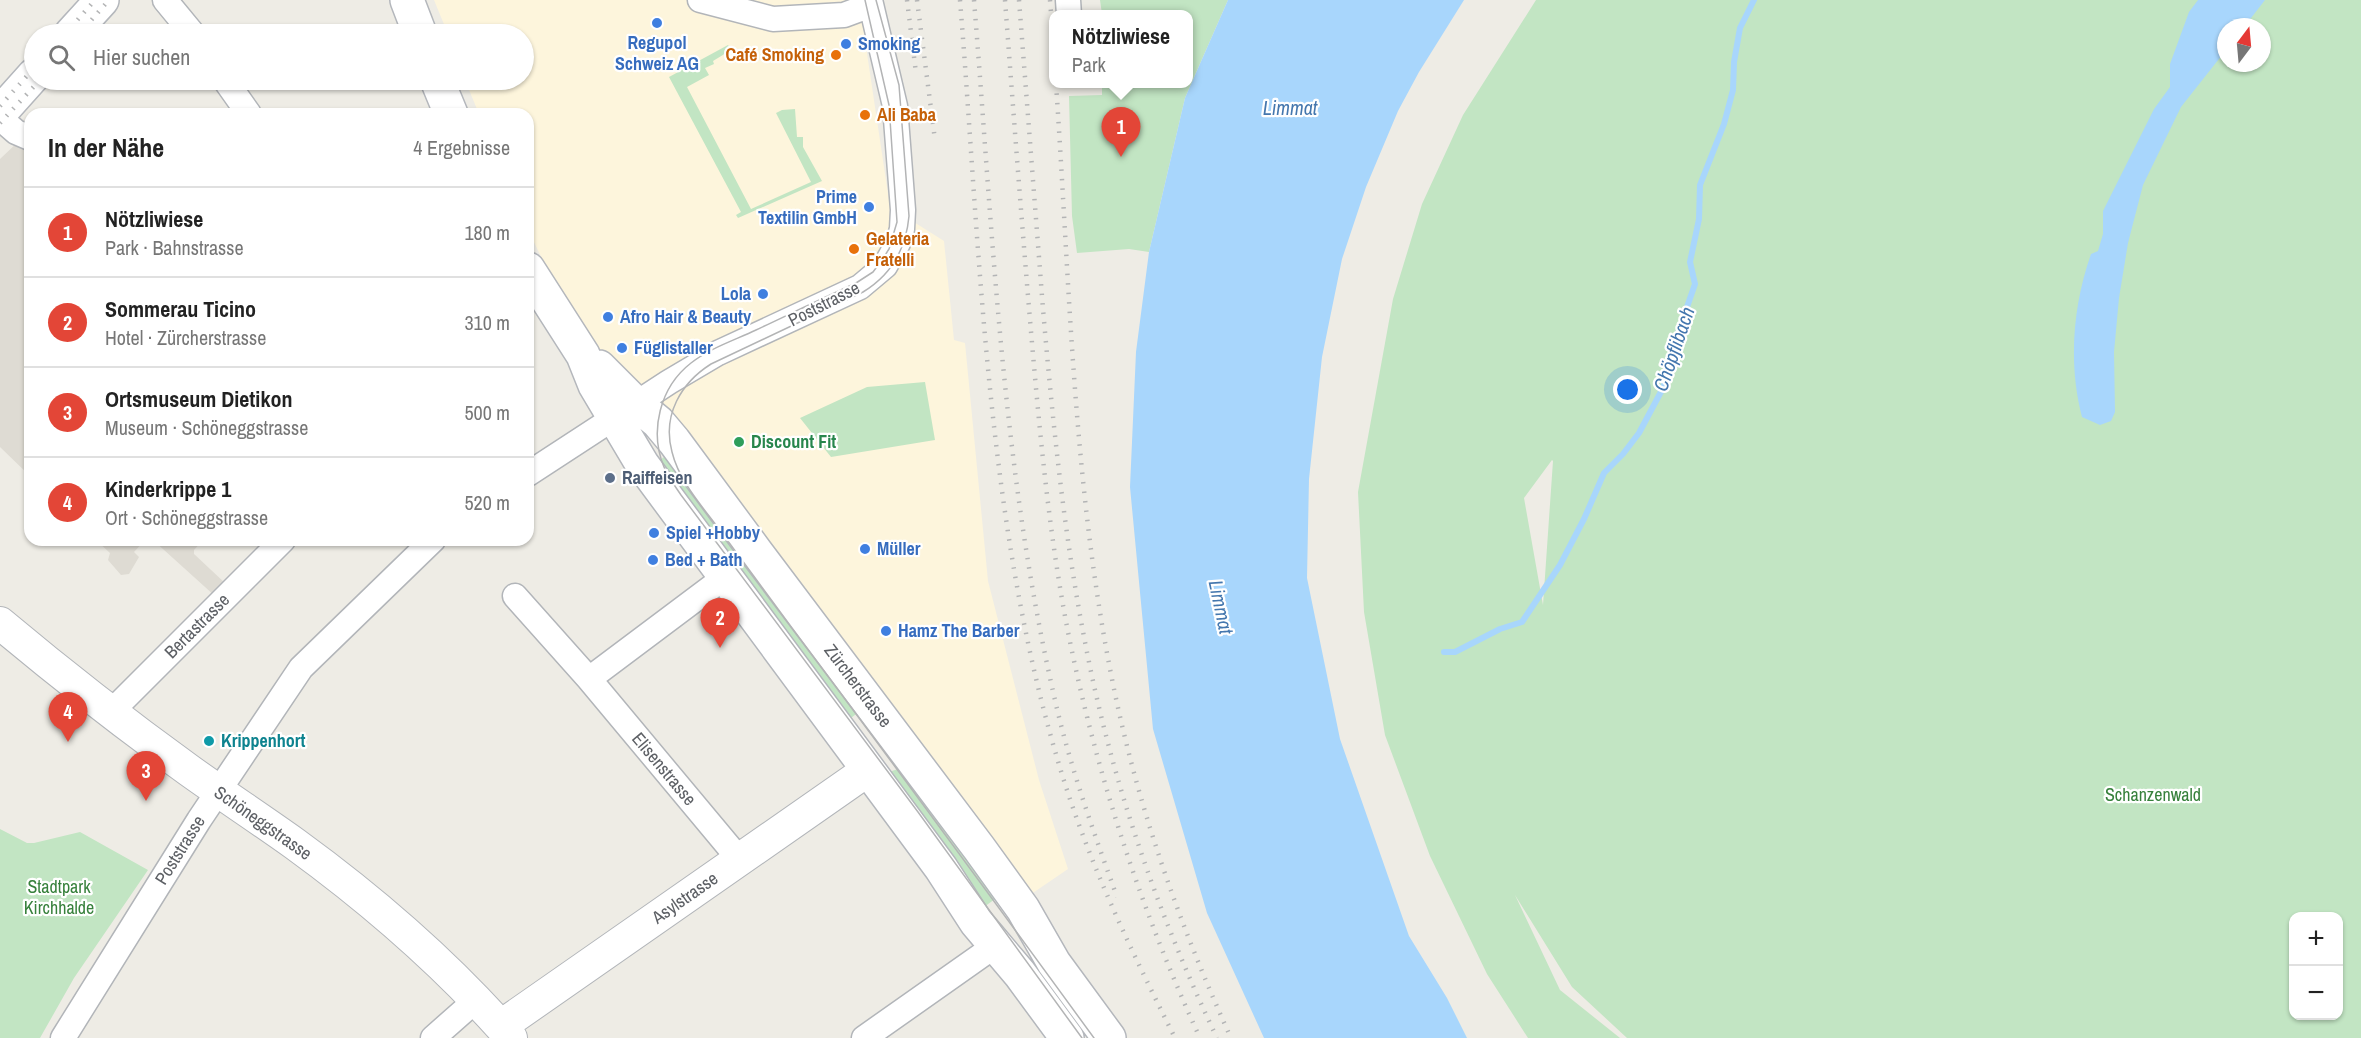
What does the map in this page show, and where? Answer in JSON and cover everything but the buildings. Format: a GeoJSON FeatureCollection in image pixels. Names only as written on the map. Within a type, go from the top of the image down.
{"type":"FeatureCollection","features":[{"type":"Feature","properties":{"kind":"main road"},"geometry":{"type":"LineString","coordinates":[[79,24],[102,0]]}},
{"type":"Feature","properties":{"kind":"main road"},"geometry":{"type":"LineString","coordinates":[[407,0],[416,24]]}},
{"type":"Feature","properties":{"kind":"main road"},"geometry":{"type":"LineString","coordinates":[[0,113],[24,86]]}},
{"type":"Feature","properties":{"kind":"main road"},"geometry":{"type":"LineString","coordinates":[[441,90],[449,108]]}},
{"type":"Feature","properties":{"kind":"main road","name":"Zürcherstrasse"},"geometry":{"type":"LineString","coordinates":[[534,279],[583,355],[609,375],[626,410],[642,464],[941,868],[976,922],[1066,1038]]}},
{"type":"Feature","properties":{"kind":"main road","name":"Zürcherstrasse"},"geometry":{"type":"LineString","coordinates":[[626,410],[658,422],[674,441],[1014,896],[1054,963],[1109,1038]]}},
{"type":"Feature","properties":{"kind":"main road"},"geometry":{"type":"LineString","coordinates":[[868,770],[903,745]]}},
{"type":"Feature","properties":{"kind":"street"},"geometry":{"type":"LineString","coordinates":[[165,0],[185,24]]}},
{"type":"Feature","properties":{"kind":"street"},"geometry":{"type":"LineString","coordinates":[[700,0],[773,19],[844,15],[870,2]]}},
{"type":"Feature","properties":{"kind":"street","name":"Poststrasse"},"geometry":{"type":"LineString","coordinates":[[534,470],[718,353],[860,287],[877,275],[893,255],[902,229],[903,210],[895,106],[870,2]]}},
{"type":"Feature","properties":{"kind":"street"},"geometry":{"type":"LineString","coordinates":[[232,90],[245,108]]}},
{"type":"Feature","properties":{"kind":"street"},"geometry":{"type":"LineString","coordinates":[[0,118],[16,132],[24,135]]}},
{"type":"Feature","properties":{"kind":"street","name":"Bertastrasse"},"geometry":{"type":"LineString","coordinates":[[111,712],[277,546]]}},
{"type":"Feature","properties":{"kind":"street","name":"Poststrasse"},"geometry":{"type":"LineString","coordinates":[[63,1038],[218,791],[301,668],[427,546]]}},
{"type":"Feature","properties":{"kind":"street"},"geometry":{"type":"LineString","coordinates":[[589,679],[725,577]]}},
{"type":"Feature","properties":{"kind":"street","name":"Elisenstrasse"},"geometry":{"type":"LineString","coordinates":[[515,596],[589,679],[740,860]]}},
{"type":"Feature","properties":{"kind":"street","name":"Schöneggstrasse"},"geometry":{"type":"LineString","coordinates":[[0,623],[111,712],[296,845],[343,882],[388,919],[476,1000],[506,1032]]}},
{"type":"Feature","properties":{"kind":"street","name":"Asylstrasse"},"geometry":{"type":"LineString","coordinates":[[506,1032],[740,860],[868,770]]}},
{"type":"Feature","properties":{"kind":"street"},"geometry":{"type":"LineString","coordinates":[[864,1038],[996,945]]}},
{"type":"Feature","properties":{"kind":"street"},"geometry":{"type":"LineString","coordinates":[[433,1038],[476,1000]]}},
{"type":"Feature","properties":{"kind":"shaded area"},"geometry":{"type":"Polygon","coordinates":[[[434,0],[859,0],[890,207],[944,241],[954,340],[965,343],[988,581],[1039,780],[1068,869],[1024,899],[616,372],[554,283],[534,242],[534,108],[477,108],[469,90],[534,90],[534,24],[444,24],[434,0]]]}},
{"type":"Feature","properties":{"kind":"shaded area"},"geometry":{"type":"Polygon","coordinates":[[[18,142],[24,144],[24,470],[0,447],[0,159],[18,142]]]}},
{"type":"Feature","properties":{"kind":"shaded area"},"geometry":{"type":"Polygon","coordinates":[[[102,546],[140,546],[134,552],[139,557],[129,574],[121,575],[108,560],[110,553],[102,546]]]}},
{"type":"Feature","properties":{"kind":"shaded area"},"geometry":{"type":"Polygon","coordinates":[[[160,546],[198,546],[194,554],[226,584],[215,596],[160,546]]]}},
{"type":"Feature","properties":{"kind":"green space"},"geometry":{"type":"Polygon","coordinates":[[[1100,0],[1228,0],[1193,80],[1193,10],[1101,10],[1100,0]]]}},
{"type":"Feature","properties":{"kind":"green space","name":"Schanzenwald"},"geometry":{"type":"Polygon","coordinates":[[[1536,0],[2361,0],[2361,1038],[1627,1038],[1572,987],[1515,895],[1560,990],[1620,1038],[1528,1038],[1487,974],[1430,856],[1385,735],[1364,612],[1358,492],[1393,299],[1422,204],[1463,115],[1536,0]],[[1553,461],[1524,498],[1543,605],[1553,461]]]}},
{"type":"Feature","properties":{"kind":"green space"},"geometry":{"type":"Polygon","coordinates":[[[728,45],[731,50],[713,61],[714,64],[705,68],[709,75],[687,87],[751,209],[811,182],[776,113],[782,110],[795,109],[797,137],[803,137],[803,147],[822,181],[738,218],[736,215],[741,212],[669,77],[728,45]]]}},
{"type":"Feature","properties":{"kind":"green space"},"geometry":{"type":"Polygon","coordinates":[[[1102,88],[1189,88],[1185,98],[1149,252],[1129,249],[1077,253],[1072,216],[1069,96],[1102,95],[1102,88]]]}},
{"type":"Feature","properties":{"kind":"green space"},"geometry":{"type":"Polygon","coordinates":[[[925,382],[935,440],[831,457],[800,418],[867,387],[925,382]]]}},
{"type":"Feature","properties":{"kind":"green space"},"geometry":{"type":"Polygon","coordinates":[[[672,451],[864,708],[843,724],[652,466],[672,451]]]}},
{"type":"Feature","properties":{"kind":"green space"},"geometry":{"type":"Polygon","coordinates":[[[901,768],[1002,894],[977,912],[886,773],[901,768]]]}},
{"type":"Feature","properties":{"kind":"green space","name":"Stadtpark Kirchhalde"},"geometry":{"type":"Polygon","coordinates":[[[0,829],[27,843],[80,832],[148,870],[74,978],[40,1038],[0,1038],[0,829]]]}},
{"type":"Feature","properties":{"kind":"water","name":"Limmat"},"geometry":{"type":"Polygon","coordinates":[[[1228,0],[1464,0],[1419,72],[1398,111],[1366,187],[1342,259],[1322,357],[1309,479],[1307,578],[1340,739],[1409,936],[1447,998],[1467,1038],[1264,1038],[1207,913],[1153,729],[1130,487],[1136,352],[1149,252],[1185,98],[1189,88],[1193,88],[1193,80],[1228,0]]]}},
{"type":"Feature","properties":{"kind":"water"},"geometry":{"type":"Polygon","coordinates":[[[2198,0],[2265,0],[2251,18],[2217,18],[2217,61],[2181,107],[2143,185],[2128,243],[2119,298],[2114,352],[2115,412],[2111,421],[2100,425],[2082,417],[2078,397],[2074,335],[2080,294],[2091,254],[2098,251],[2103,234],[2103,211],[2154,109],[2170,87],[2170,64],[2189,12],[2198,0]]]}},
{"type":"Feature","properties":{"kind":"waterway","name":"Chöpflibach"},"geometry":{"type":"LineString","coordinates":[[1444,652],[1455,652],[1500,629],[1522,622],[1560,565],[1584,519],[1604,473],[1639,433],[1663,388],[1678,333],[1695,284],[1690,262],[1699,219],[1700,185],[1724,124],[1733,90],[1734,62],[1740,28],[1754,0]]}},
{"type":"Feature","properties":{"kind":"tram line"},"geometry":{"type":"LineString","coordinates":[[865,0],[889,105],[897,222],[889,249],[873,272],[856,283],[714,349],[691,363],[672,384],[660,410],[658,425],[660,453],[666,471],[681,495],[918,812],[1082,1038]]}},
{"type":"Feature","properties":{"kind":"tram line"},"geometry":{"type":"LineString","coordinates":[[876,0],[899,85],[909,216],[901,250],[882,278],[863,292],[711,364],[700,372],[676,401],[670,425],[672,452],[685,483],[1094,1038]]}},
{"type":"Feature","properties":{"kind":"railway"},"geometry":{"type":"LineString","coordinates":[[74,24],[95,0]]}},
{"type":"Feature","properties":{"kind":"railway"},"geometry":{"type":"LineString","coordinates":[[88,24],[109,0]]}},
{"type":"Feature","properties":{"kind":"railway"},"geometry":{"type":"LineString","coordinates":[[907,0],[916,73]]}},
{"type":"Feature","properties":{"kind":"railway"},"geometry":{"type":"LineString","coordinates":[[917,0],[935,140]]}},
{"type":"Feature","properties":{"kind":"railway"},"geometry":{"type":"LineString","coordinates":[[960,0],[991,397],[1003,497],[1019,595],[1039,692],[1066,787],[1089,851],[1175,1038]]}},
{"type":"Feature","properties":{"kind":"railway"},"geometry":{"type":"LineString","coordinates":[[974,0],[1002,352],[1023,527],[1037,614],[1061,725],[1083,800],[1117,897]]}},
{"type":"Feature","properties":{"kind":"railway"},"geometry":{"type":"LineString","coordinates":[[1005,0],[1041,437],[1055,554],[1068,632],[1092,736],[1122,839],[1158,939],[1200,1038]]}},
{"type":"Feature","properties":{"kind":"railway"},"geometry":{"type":"LineString","coordinates":[[1019,0],[1052,405],[1069,548],[1085,643],[1106,735],[1131,824],[1179,954],[1217,1038]]}},
{"type":"Feature","properties":{"kind":"railway"},"geometry":{"type":"LineString","coordinates":[[1050,0],[1051,10]]}},
{"type":"Feature","properties":{"kind":"railway"},"geometry":{"type":"LineString","coordinates":[[0,106],[24,79]]}},
{"type":"Feature","properties":{"kind":"railway"},"geometry":{"type":"LineString","coordinates":[[1056,88],[1081,463],[1100,614],[1124,734],[1149,823],[1178,910],[1231,1038]]}},
{"type":"Feature","properties":{"kind":"railway"},"geometry":{"type":"LineString","coordinates":[[0,123],[31,90]]}},
{"type":"Feature","properties":{"kind":"place","name":"Regupol Schweiz AG"},"geometry":{"type":"Point","coordinates":[657,23]}},
{"type":"Feature","properties":{"kind":"place","name":"Smoking"},"geometry":{"type":"Point","coordinates":[846,44]}},
{"type":"Feature","properties":{"kind":"place","name":"Café Smoking"},"geometry":{"type":"Point","coordinates":[836,55]}},
{"type":"Feature","properties":{"kind":"place","name":"Ali Baba"},"geometry":{"type":"Point","coordinates":[865,115]}},
{"type":"Feature","properties":{"kind":"place","name":"Nötzliwiese"},"geometry":{"type":"Point","coordinates":[1121,157]}},
{"type":"Feature","properties":{"kind":"place","name":"Prime Textilin GmbH"},"geometry":{"type":"Point","coordinates":[869,207]}},
{"type":"Feature","properties":{"kind":"place","name":"Gelateria Fratelli"},"geometry":{"type":"Point","coordinates":[854,249]}},
{"type":"Feature","properties":{"kind":"place","name":"Lola"},"geometry":{"type":"Point","coordinates":[763,294]}},
{"type":"Feature","properties":{"kind":"place","name":"Afro Hair & Beauty"},"geometry":{"type":"Point","coordinates":[608,317]}},
{"type":"Feature","properties":{"kind":"place","name":"Füglistaller"},"geometry":{"type":"Point","coordinates":[622,348]}},
{"type":"Feature","properties":{"kind":"place","name":"Discount Fit"},"geometry":{"type":"Point","coordinates":[739,442]}},
{"type":"Feature","properties":{"kind":"place","name":"Raiffeisen"},"geometry":{"type":"Point","coordinates":[610,478]}},
{"type":"Feature","properties":{"kind":"place","name":"Spiel +Hobby"},"geometry":{"type":"Point","coordinates":[654,533]}},
{"type":"Feature","properties":{"kind":"place","name":"Müller"},"geometry":{"type":"Point","coordinates":[865,549]}},
{"type":"Feature","properties":{"kind":"place","name":"Bed + Bath"},"geometry":{"type":"Point","coordinates":[653,560]}},
{"type":"Feature","properties":{"kind":"place","name":"Hamz The Barber"},"geometry":{"type":"Point","coordinates":[886,631]}},
{"type":"Feature","properties":{"kind":"place","name":"Sommerau Ticino"},"geometry":{"type":"Point","coordinates":[720,648]}},
{"type":"Feature","properties":{"kind":"place","name":"Krippenhort"},"geometry":{"type":"Point","coordinates":[209,741]}},
{"type":"Feature","properties":{"kind":"place","name":"Kinderkrippe 1"},"geometry":{"type":"Point","coordinates":[68,742]}},
{"type":"Feature","properties":{"kind":"place","name":"Ortsmuseum Dietikon"},"geometry":{"type":"Point","coordinates":[146,801]}}]}
